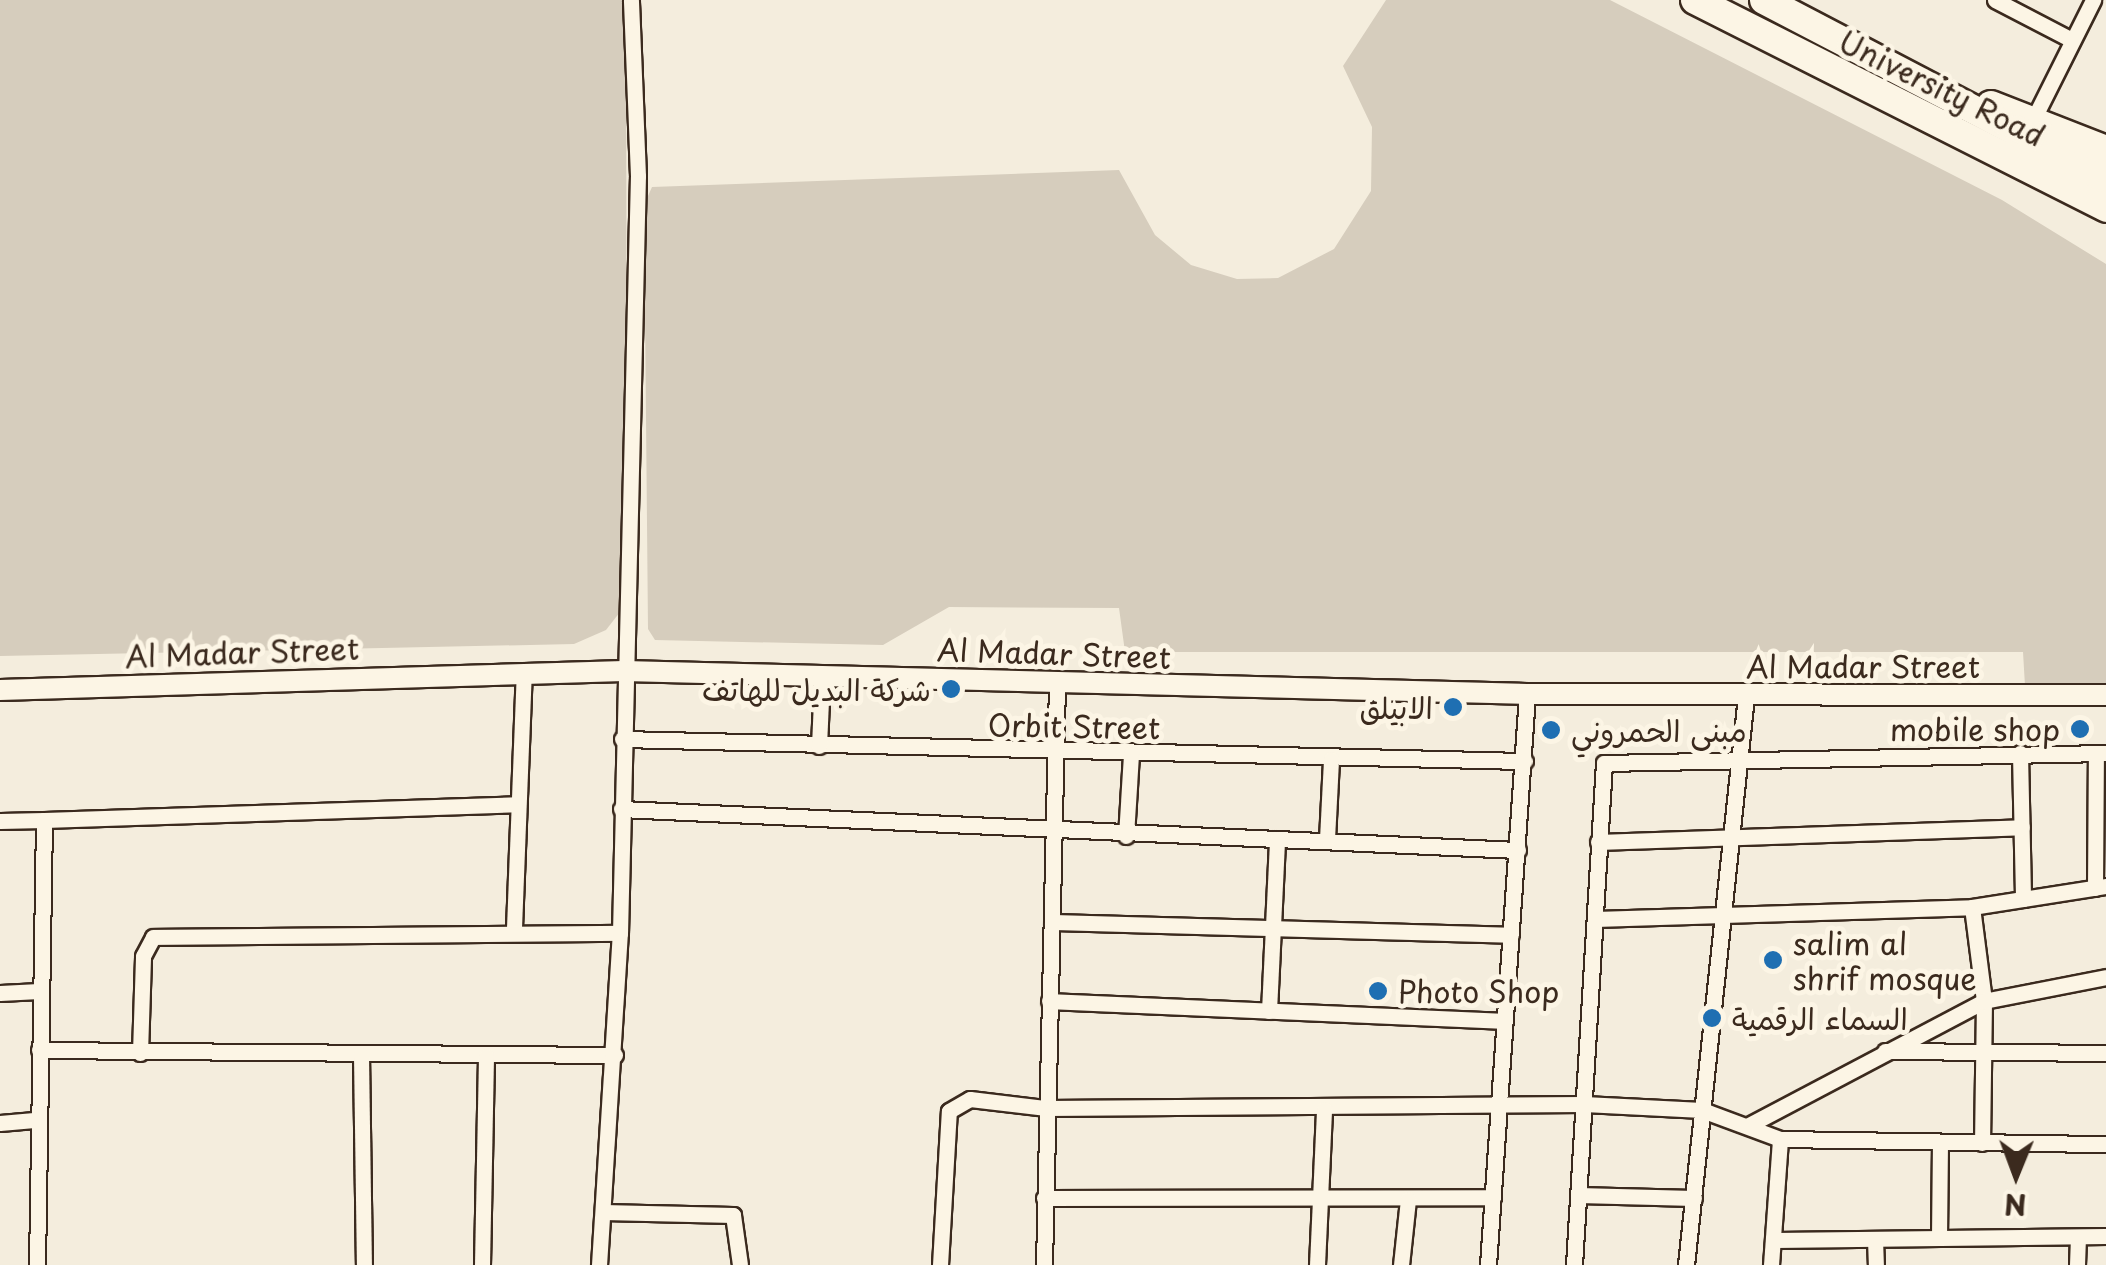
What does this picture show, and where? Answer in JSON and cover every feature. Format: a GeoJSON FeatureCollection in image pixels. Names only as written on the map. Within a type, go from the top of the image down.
{"type":"FeatureCollection","features":[{"type":"Feature","properties":{"kind":"highway","name":"University Road"},"geometry":{"type":"LineString","coordinates":[[1695,0],[2106,208]]}},
{"type":"Feature","properties":{"kind":"highway","name":"University Road"},"geometry":{"type":"LineString","coordinates":[[1764,0],[1921,83],[2029,128],[2106,179]]}},
{"type":"Feature","properties":{"kind":"highway"},"geometry":{"type":"LineString","coordinates":[[2029,128],[2106,150]]}},
{"type":"Feature","properties":{"kind":"highway"},"geometry":{"type":"LineString","coordinates":[[2035,171],[2106,222]]}},
{"type":"Feature","properties":{"kind":"street"},"geometry":{"type":"LineString","coordinates":[[599,1265],[620,933],[638,176],[632,0]]}},
{"type":"Feature","properties":{"kind":"street"},"geometry":{"type":"LineString","coordinates":[[1994,0],[2072,40]]}},
{"type":"Feature","properties":{"kind":"street"},"geometry":{"type":"LineString","coordinates":[[2029,128],[2093,0]]}},
{"type":"Feature","properties":{"kind":"street","name":"Al Madar Street"},"geometry":{"type":"LineString","coordinates":[[0,690],[624,670],[1528,694],[2106,694]]}},
{"type":"Feature","properties":{"kind":"street"},"geometry":{"type":"LineString","coordinates":[[514,928],[524,674]]}},
{"type":"Feature","properties":{"kind":"street"},"geometry":{"type":"LineString","coordinates":[[819,746],[822,676]]}},
{"type":"Feature","properties":{"kind":"street"},"geometry":{"type":"LineString","coordinates":[[1044,1265],[1057,684]]}},
{"type":"Feature","properties":{"kind":"street"},"geometry":{"type":"LineString","coordinates":[[1488,1265],[1528,694]]}},
{"type":"Feature","properties":{"kind":"street"},"geometry":{"type":"LineString","coordinates":[[1686,1265],[1736,833],[1746,696]]}},
{"type":"Feature","properties":{"kind":"street","name":"Orbit Street"},"geometry":{"type":"LineString","coordinates":[[622,739],[1057,754],[1525,761]]}},
{"type":"Feature","properties":{"kind":"street"},"geometry":{"type":"LineString","coordinates":[[2020,753],[2022,898]]}},
{"type":"Feature","properties":{"kind":"street"},"geometry":{"type":"LineString","coordinates":[[1574,1265],[1598,842],[1606,761],[2101,753],[2101,887],[1972,907],[1595,919]]}},
{"type":"Feature","properties":{"kind":"street"},"geometry":{"type":"LineString","coordinates":[[1126,836],[1131,754]]}},
{"type":"Feature","properties":{"kind":"street"},"geometry":{"type":"LineString","coordinates":[[1327,839],[1331,759]]}},
{"type":"Feature","properties":{"kind":"street"},"geometry":{"type":"LineString","coordinates":[[0,821],[517,804]]}},
{"type":"Feature","properties":{"kind":"street"},"geometry":{"type":"LineString","coordinates":[[621,809],[1056,836],[1327,839],[1518,850]]}},
{"type":"Feature","properties":{"kind":"street"},"geometry":{"type":"LineString","coordinates":[[37,1265],[44,820]]}},
{"type":"Feature","properties":{"kind":"street"},"geometry":{"type":"LineString","coordinates":[[1598,842],[1736,833],[2022,827]]}},
{"type":"Feature","properties":{"kind":"street"},"geometry":{"type":"LineString","coordinates":[[1269,1011],[1276,839]]}},
{"type":"Feature","properties":{"kind":"street"},"geometry":{"type":"LineString","coordinates":[[1972,907],[1984,1001],[1982,1143]]}},
{"type":"Feature","properties":{"kind":"street"},"geometry":{"type":"LineString","coordinates":[[1052,922],[1511,935]]}},
{"type":"Feature","properties":{"kind":"street"},"geometry":{"type":"LineString","coordinates":[[140,1053],[143,956],[153,937],[514,928],[620,933]]}},
{"type":"Feature","properties":{"kind":"street"},"geometry":{"type":"LineString","coordinates":[[1748,1125],[1882,1051],[1984,1001],[2106,977]]}},
{"type":"Feature","properties":{"kind":"street"},"geometry":{"type":"LineString","coordinates":[[0,992],[39,991]]}},
{"type":"Feature","properties":{"kind":"street"},"geometry":{"type":"LineString","coordinates":[[1049,1002],[1505,1021]]}},
{"type":"Feature","properties":{"kind":"street"},"geometry":{"type":"LineString","coordinates":[[39,1050],[614,1055]]}},
{"type":"Feature","properties":{"kind":"street"},"geometry":{"type":"LineString","coordinates":[[1882,1051],[2106,1053]]}},
{"type":"Feature","properties":{"kind":"street"},"geometry":{"type":"LineString","coordinates":[[362,1055],[364,1265]]}},
{"type":"Feature","properties":{"kind":"street"},"geometry":{"type":"LineString","coordinates":[[482,1265],[486,1056]]}},
{"type":"Feature","properties":{"kind":"street"},"geometry":{"type":"LineString","coordinates":[[940,1265],[949,1111],[970,1099],[1046,1108],[1324,1109],[1498,1102],[1584,1104],[1702,1110],[1780,1139],[2106,1144]]}},
{"type":"Feature","properties":{"kind":"street"},"geometry":{"type":"LineString","coordinates":[[1317,1265],[1324,1109]]}},
{"type":"Feature","properties":{"kind":"street"},"geometry":{"type":"LineString","coordinates":[[0,1122],[37,1120]]}},
{"type":"Feature","properties":{"kind":"street"},"geometry":{"type":"LineString","coordinates":[[1772,1265],[1780,1139]]}},
{"type":"Feature","properties":{"kind":"street"},"geometry":{"type":"LineString","coordinates":[[1939,1238],[1940,1143]]}},
{"type":"Feature","properties":{"kind":"street"},"geometry":{"type":"LineString","coordinates":[[1578,1194],[1694,1198]]}},
{"type":"Feature","properties":{"kind":"street"},"geometry":{"type":"LineString","coordinates":[[1044,1198],[1493,1197]]}},
{"type":"Feature","properties":{"kind":"street"},"geometry":{"type":"LineString","coordinates":[[1401,1265],[1408,1198]]}},
{"type":"Feature","properties":{"kind":"street"},"geometry":{"type":"LineString","coordinates":[[602,1212],[727,1212],[740,1265]]}},
{"type":"Feature","properties":{"kind":"street"},"geometry":{"type":"LineString","coordinates":[[1774,1240],[2106,1236]]}},
{"type":"Feature","properties":{"kind":"street"},"geometry":{"type":"LineString","coordinates":[[2077,1265],[2078,1237]]}},
{"type":"Feature","properties":{"kind":"street"},"geometry":{"type":"LineString","coordinates":[[1875,1239],[1876,1265]]}},
{"type":"Feature","properties":{"kind":"shaded area"},"geometry":{"type":"Polygon","coordinates":[[[0,0],[626,0],[627,603],[606,630],[574,644],[0,656],[0,0]]]}},
{"type":"Feature","properties":{"kind":"shaded area"},"geometry":{"type":"Polygon","coordinates":[[[1386,0],[1610,0],[2002,200],[2106,264],[2106,685],[2025,686],[2023,652],[1125,652],[1119,608],[949,607],[883,645],[655,640],[648,629],[644,205],[652,187],[1119,170],[1155,235],[1191,265],[1237,279],[1278,278],[1334,249],[1371,191],[1372,127],[1343,66],[1386,0]]]}},
{"type":"Feature","properties":{"kind":"place","name":"شركة البديل للهاتف"},"geometry":{"type":"Point","coordinates":[951,689]}},
{"type":"Feature","properties":{"kind":"place","name":"الابيلق"},"geometry":{"type":"Point","coordinates":[1453,707]}},
{"type":"Feature","properties":{"kind":"place","name":"mobile shop"},"geometry":{"type":"Point","coordinates":[2080,729]}},
{"type":"Feature","properties":{"kind":"place","name":"مبنى الحمروني"},"geometry":{"type":"Point","coordinates":[1551,730]}},
{"type":"Feature","properties":{"kind":"place","name":"salim al shrif mosque"},"geometry":{"type":"Point","coordinates":[1773,960]}},
{"type":"Feature","properties":{"kind":"place","name":"Photo Shop"},"geometry":{"type":"Point","coordinates":[1378,991]}},
{"type":"Feature","properties":{"kind":"place","name":"السماء الرقمية"},"geometry":{"type":"Point","coordinates":[1712,1018]}}]}
